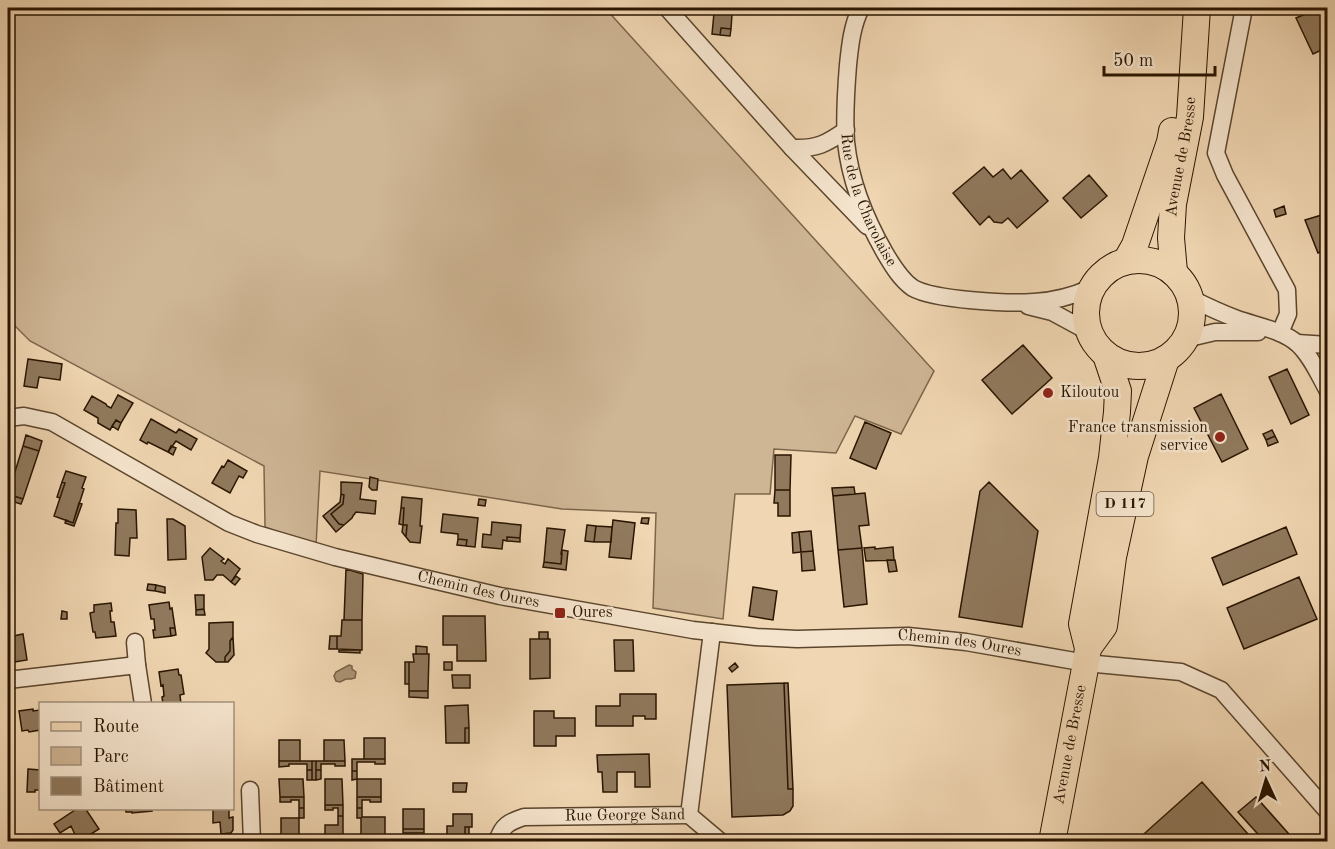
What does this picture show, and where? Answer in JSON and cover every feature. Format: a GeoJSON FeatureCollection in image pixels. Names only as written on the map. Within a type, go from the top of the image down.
{"type":"FeatureCollection","features":[{"type":"Feature","properties":{"kind":"main road","name":"Avenue de Bresse"},"geometry":{"type":"LineString","coordinates":[[1126,261],[1135,245],[1170,142],[1197,8]]}},
{"type":"Feature","properties":{"kind":"main road","name":"Avenue de Bresse"},"geometry":{"type":"LineString","coordinates":[[1174,272],[1171,238],[1173,204],[1190,117],[1197,8]]}},
{"type":"Feature","properties":{"kind":"main road"},"geometry":{"type":"LineString","coordinates":[[1143,260],[1160,263],[1174,272],[1184,284],[1193,312],[1191,326],[1177,350],[1166,359],[1152,365],[1136,366],[1120,363],[1106,355],[1096,345],[1085,317],[1086,302],[1091,288],[1100,276],[1126,261],[1143,260]]}},
{"type":"Feature","properties":{"kind":"main road","name":"Avenue de Bresse"},"geometry":{"type":"LineString","coordinates":[[1052,842],[1087,655],[1082,624],[1112,458],[1118,391],[1106,355]]}},
{"type":"Feature","properties":{"kind":"main road","name":"Avenue de Bresse"},"geometry":{"type":"LineString","coordinates":[[1087,655],[1104,626],[1113,557],[1135,456],[1166,359]]}},
{"type":"Feature","properties":{"kind":"street"},"geometry":{"type":"LineString","coordinates":[[667,8],[792,148],[875,235]]}},
{"type":"Feature","properties":{"kind":"street","name":"Rue de la Charolaise"},"geometry":{"type":"LineString","coordinates":[[861,8],[850,42],[846,143],[862,205],[875,235],[890,261],[905,281],[914,288],[959,299],[1010,302]]}},
{"type":"Feature","properties":{"kind":"street"},"geometry":{"type":"LineString","coordinates":[[1244,8],[1216,153],[1225,175],[1287,290],[1288,314],[1280,333]]}},
{"type":"Feature","properties":{"kind":"street"},"geometry":{"type":"LineString","coordinates":[[792,148],[808,149],[829,142],[846,129]]}},
{"type":"Feature","properties":{"kind":"street"},"geometry":{"type":"LineString","coordinates":[[1010,302],[1052,300],[1073,296],[1091,288]]}},
{"type":"Feature","properties":{"kind":"street"},"geometry":{"type":"LineString","coordinates":[[1190,298],[1235,318],[1280,333],[1297,343],[1309,357],[1328,391]]}},
{"type":"Feature","properties":{"kind":"street"},"geometry":{"type":"LineString","coordinates":[[1010,302],[1052,312],[1089,332]]}},
{"type":"Feature","properties":{"kind":"street"},"geometry":{"type":"LineString","coordinates":[[1185,339],[1215,332],[1280,333]]}},
{"type":"Feature","properties":{"kind":"street"},"geometry":{"type":"LineString","coordinates":[[1297,343],[1328,345]]}},
{"type":"Feature","properties":{"kind":"street","name":"Chemin des Oures"},"geometry":{"type":"LineString","coordinates":[[8,418],[24,416],[52,422],[229,523],[265,537],[335,557],[500,596],[693,630],[797,639],[908,636],[1087,655],[1181,672],[1221,690],[1328,812]]}},
{"type":"Feature","properties":{"kind":"street","name":"Rue George Sand"},"geometry":{"type":"LineString","coordinates":[[497,842],[504,827],[524,817],[689,815],[712,632]]}},
{"type":"Feature","properties":{"kind":"street"},"geometry":{"type":"LineString","coordinates":[[135,642],[143,702]]}},
{"type":"Feature","properties":{"kind":"street"},"geometry":{"type":"LineString","coordinates":[[8,680],[137,665]]}},
{"type":"Feature","properties":{"kind":"street"},"geometry":{"type":"LineString","coordinates":[[250,790],[252,842]]}},
{"type":"Feature","properties":{"kind":"street"},"geometry":{"type":"LineString","coordinates":[[689,815],[721,842]]}},
{"type":"Feature","properties":{"kind":"green space"},"geometry":{"type":"Polygon","coordinates":[[[8,8],[605,8],[934,371],[901,434],[855,416],[836,453],[774,449],[770,494],[735,494],[723,619],[653,608],[656,513],[562,509],[320,471],[316,546],[265,527],[264,466],[30,341],[8,319],[8,8]]]}},
{"type":"Feature","properties":{"kind":"shaded area"},"geometry":{"type":"Polygon","coordinates":[[[349,665],[356,672],[355,678],[336,681],[334,676],[336,672],[349,665]]]}},
{"type":"Feature","properties":{"kind":"building"},"geometry":{"type":"Polygon","coordinates":[[[1320,8],[1328,8],[1328,47],[1313,54],[1296,18],[1320,8]]]}},
{"type":"Feature","properties":{"kind":"building"},"geometry":{"type":"Polygon","coordinates":[[[714,13],[732,14],[731,29],[721,28],[720,35],[712,34],[714,13]]]}},
{"type":"Feature","properties":{"kind":"building"},"geometry":{"type":"Polygon","coordinates":[[[721,28],[731,29],[730,36],[720,35],[721,28]]]}},
{"type":"Feature","properties":{"kind":"building"},"geometry":{"type":"Polygon","coordinates":[[[984,167],[993,177],[1003,169],[1011,179],[1021,170],[1048,201],[1017,228],[1008,218],[1002,223],[994,222],[989,216],[980,225],[953,193],[984,167]]]}},
{"type":"Feature","properties":{"kind":"building"},"geometry":{"type":"Polygon","coordinates":[[[1089,175],[1107,196],[1081,218],[1063,198],[1089,175]]]}},
{"type":"Feature","properties":{"kind":"building"},"geometry":{"type":"Polygon","coordinates":[[[1284,206],[1286,214],[1276,217],[1274,210],[1284,206]]]}},
{"type":"Feature","properties":{"kind":"building"},"geometry":{"type":"Polygon","coordinates":[[[1328,213],[1328,249],[1318,253],[1305,220],[1328,213]]]}},
{"type":"Feature","properties":{"kind":"building"},"geometry":{"type":"Polygon","coordinates":[[[1023,345],[1052,378],[1012,414],[982,380],[1023,345]]]}},
{"type":"Feature","properties":{"kind":"building"},"geometry":{"type":"Polygon","coordinates":[[[28,359],[62,364],[60,380],[39,377],[37,388],[24,386],[28,359]]]}},
{"type":"Feature","properties":{"kind":"building"},"geometry":{"type":"Polygon","coordinates":[[[1287,369],[1309,415],[1291,424],[1269,377],[1287,369]]]}},
{"type":"Feature","properties":{"kind":"building"},"geometry":{"type":"Polygon","coordinates":[[[1221,394],[1248,449],[1222,462],[1194,408],[1221,394]]]}},
{"type":"Feature","properties":{"kind":"building"},"geometry":{"type":"Polygon","coordinates":[[[118,395],[133,403],[121,423],[116,420],[110,430],[98,423],[98,418],[84,410],[92,396],[111,408],[118,395]]]}},
{"type":"Feature","properties":{"kind":"building"},"geometry":{"type":"Polygon","coordinates":[[[151,419],[176,433],[179,429],[197,439],[191,450],[176,441],[168,452],[140,440],[151,419]]]}},
{"type":"Feature","properties":{"kind":"building"},"geometry":{"type":"Polygon","coordinates":[[[116,420],[121,423],[118,430],[112,426],[116,420]]]}},
{"type":"Feature","properties":{"kind":"building"},"geometry":{"type":"Polygon","coordinates":[[[865,422],[891,433],[876,469],[850,458],[865,422]]]}},
{"type":"Feature","properties":{"kind":"building"},"geometry":{"type":"Polygon","coordinates":[[[1272,430],[1275,436],[1266,440],[1263,434],[1272,430]]]}},
{"type":"Feature","properties":{"kind":"building"},"geometry":{"type":"Polygon","coordinates":[[[26,435],[42,441],[39,451],[23,446],[26,435]]]}},
{"type":"Feature","properties":{"kind":"building"},"geometry":{"type":"Polygon","coordinates":[[[1275,436],[1278,442],[1268,446],[1266,440],[1275,436]]]}},
{"type":"Feature","properties":{"kind":"building"},"geometry":{"type":"Polygon","coordinates":[[[23,446],[39,451],[23,499],[8,494],[23,446]]]}},
{"type":"Feature","properties":{"kind":"building"},"geometry":{"type":"Polygon","coordinates":[[[171,446],[176,448],[173,455],[168,452],[171,446]]]}},
{"type":"Feature","properties":{"kind":"building"},"geometry":{"type":"Polygon","coordinates":[[[775,455],[791,455],[790,490],[775,490],[775,455]]]}},
{"type":"Feature","properties":{"kind":"building"},"geometry":{"type":"Polygon","coordinates":[[[228,460],[247,471],[243,478],[239,476],[230,493],[212,483],[228,460]]]}},
{"type":"Feature","properties":{"kind":"building"},"geometry":{"type":"Polygon","coordinates":[[[66,471],[86,477],[73,523],[54,516],[65,483],[62,482],[66,471]]]}},
{"type":"Feature","properties":{"kind":"building"},"geometry":{"type":"Polygon","coordinates":[[[370,477],[378,479],[377,490],[369,487],[370,477]]]}},
{"type":"Feature","properties":{"kind":"building"},"geometry":{"type":"Polygon","coordinates":[[[62,482],[65,483],[60,498],[57,497],[62,482]]]}},
{"type":"Feature","properties":{"kind":"building"},"geometry":{"type":"Polygon","coordinates":[[[341,482],[362,483],[360,499],[376,501],[375,514],[356,512],[344,525],[339,524],[331,514],[343,504],[344,495],[341,494],[341,482]]]}},
{"type":"Feature","properties":{"kind":"building"},"geometry":{"type":"Polygon","coordinates":[[[989,482],[1038,531],[1022,627],[959,617],[980,491],[989,482]]]}},
{"type":"Feature","properties":{"kind":"building"},"geometry":{"type":"Polygon","coordinates":[[[854,487],[855,494],[833,496],[832,488],[854,487]]]}},
{"type":"Feature","properties":{"kind":"building"},"geometry":{"type":"Polygon","coordinates":[[[775,490],[790,490],[790,516],[778,516],[778,503],[774,503],[775,490]]]}},
{"type":"Feature","properties":{"kind":"building"},"geometry":{"type":"Polygon","coordinates":[[[865,493],[869,525],[859,526],[862,548],[838,550],[833,496],[865,493]]]}},
{"type":"Feature","properties":{"kind":"building"},"geometry":{"type":"Polygon","coordinates":[[[8,494],[23,499],[21,504],[8,500],[8,494]]]}},
{"type":"Feature","properties":{"kind":"building"},"geometry":{"type":"Polygon","coordinates":[[[341,494],[344,495],[343,504],[331,514],[339,524],[344,525],[336,532],[323,516],[340,502],[341,494]]]}},
{"type":"Feature","properties":{"kind":"building"},"geometry":{"type":"Polygon","coordinates":[[[402,497],[422,499],[420,543],[410,542],[406,537],[407,525],[403,525],[402,497]]]}},
{"type":"Feature","properties":{"kind":"building"},"geometry":{"type":"Polygon","coordinates":[[[479,499],[486,500],[485,506],[478,505],[479,499]]]}},
{"type":"Feature","properties":{"kind":"building"},"geometry":{"type":"Polygon","coordinates":[[[79,503],[82,504],[74,526],[65,523],[66,520],[73,523],[79,503]]]}},
{"type":"Feature","properties":{"kind":"building"},"geometry":{"type":"Polygon","coordinates":[[[401,508],[404,508],[403,525],[399,524],[401,508]]]}},
{"type":"Feature","properties":{"kind":"building"},"geometry":{"type":"Polygon","coordinates":[[[118,509],[136,510],[137,538],[130,538],[129,556],[115,555],[118,509]]]}},
{"type":"Feature","properties":{"kind":"building"},"geometry":{"type":"Polygon","coordinates":[[[443,514],[478,518],[475,547],[466,546],[467,540],[458,539],[458,534],[441,532],[443,514]]]}},
{"type":"Feature","properties":{"kind":"building"},"geometry":{"type":"Polygon","coordinates":[[[642,518],[649,518],[648,524],[641,523],[642,518]]]}},
{"type":"Feature","properties":{"kind":"building"},"geometry":{"type":"Polygon","coordinates":[[[167,519],[173,519],[185,526],[186,559],[168,560],[167,519]]]}},
{"type":"Feature","properties":{"kind":"building"},"geometry":{"type":"Polygon","coordinates":[[[613,520],[635,523],[631,559],[609,557],[613,520]]]}},
{"type":"Feature","properties":{"kind":"building"},"geometry":{"type":"Polygon","coordinates":[[[492,522],[521,525],[520,538],[507,537],[507,541],[503,540],[502,549],[482,547],[483,534],[491,535],[492,522]]]}},
{"type":"Feature","properties":{"kind":"building"},"geometry":{"type":"Polygon","coordinates":[[[403,525],[407,525],[406,537],[402,532],[403,525]]]}},
{"type":"Feature","properties":{"kind":"building"},"geometry":{"type":"Polygon","coordinates":[[[587,525],[596,526],[594,542],[585,541],[587,525]]]}},
{"type":"Feature","properties":{"kind":"building"},"geometry":{"type":"Polygon","coordinates":[[[596,526],[612,527],[611,542],[594,542],[596,526]]]}},
{"type":"Feature","properties":{"kind":"building"},"geometry":{"type":"Polygon","coordinates":[[[1286,527],[1297,554],[1223,585],[1212,558],[1286,527]]]}},
{"type":"Feature","properties":{"kind":"building"},"geometry":{"type":"Polygon","coordinates":[[[547,528],[565,530],[561,564],[544,562],[547,528]]]}},
{"type":"Feature","properties":{"kind":"building"},"geometry":{"type":"Polygon","coordinates":[[[811,531],[813,551],[801,552],[799,532],[811,531]]]}},
{"type":"Feature","properties":{"kind":"building"},"geometry":{"type":"Polygon","coordinates":[[[799,532],[801,552],[793,553],[792,533],[799,532]]]}},
{"type":"Feature","properties":{"kind":"building"},"geometry":{"type":"Polygon","coordinates":[[[507,537],[520,538],[520,542],[507,541],[507,537]]]}},
{"type":"Feature","properties":{"kind":"building"},"geometry":{"type":"Polygon","coordinates":[[[458,539],[467,540],[466,546],[457,545],[458,539]]]}},
{"type":"Feature","properties":{"kind":"building"},"geometry":{"type":"Polygon","coordinates":[[[875,547],[875,549],[893,547],[894,560],[866,561],[864,548],[875,547]]]}},
{"type":"Feature","properties":{"kind":"building"},"geometry":{"type":"Polygon","coordinates":[[[210,548],[224,559],[221,561],[225,564],[228,559],[240,569],[231,582],[223,575],[217,575],[213,580],[205,580],[202,557],[210,548]]]}},
{"type":"Feature","properties":{"kind":"building"},"geometry":{"type":"Polygon","coordinates":[[[862,548],[867,604],[844,607],[838,550],[862,548]]]}},
{"type":"Feature","properties":{"kind":"building"},"geometry":{"type":"Polygon","coordinates":[[[562,550],[568,551],[566,570],[543,567],[544,562],[561,564],[562,550]]]}},
{"type":"Feature","properties":{"kind":"building"},"geometry":{"type":"Polygon","coordinates":[[[813,551],[815,570],[802,571],[801,552],[813,551]]]}},
{"type":"Feature","properties":{"kind":"building"},"geometry":{"type":"Polygon","coordinates":[[[887,560],[895,560],[897,571],[889,572],[887,560]]]}},
{"type":"Feature","properties":{"kind":"building"},"geometry":{"type":"Polygon","coordinates":[[[346,569],[363,574],[362,620],[344,620],[346,569]]]}},
{"type":"Feature","properties":{"kind":"building"},"geometry":{"type":"Polygon","coordinates":[[[236,576],[240,579],[235,585],[231,582],[236,576]]]}},
{"type":"Feature","properties":{"kind":"building"},"geometry":{"type":"Polygon","coordinates":[[[1299,577],[1317,619],[1244,649],[1227,608],[1299,577]]]}},
{"type":"Feature","properties":{"kind":"building"},"geometry":{"type":"Polygon","coordinates":[[[148,584],[156,585],[155,591],[147,590],[148,584]]]}},
{"type":"Feature","properties":{"kind":"building"},"geometry":{"type":"Polygon","coordinates":[[[156,585],[165,587],[165,593],[155,591],[156,585]]]}},
{"type":"Feature","properties":{"kind":"building"},"geometry":{"type":"Polygon","coordinates":[[[753,587],[777,591],[773,620],[749,616],[753,587]]]}},
{"type":"Feature","properties":{"kind":"building"},"geometry":{"type":"Polygon","coordinates":[[[195,595],[204,595],[204,609],[196,610],[195,595]]]}},
{"type":"Feature","properties":{"kind":"building"},"geometry":{"type":"Polygon","coordinates":[[[169,602],[175,628],[170,628],[171,636],[154,638],[154,619],[151,619],[149,605],[169,602]]]}},
{"type":"Feature","properties":{"kind":"building"},"geometry":{"type":"Polygon","coordinates":[[[111,603],[111,622],[114,622],[116,636],[96,638],[90,613],[94,612],[94,605],[111,603]]]}},
{"type":"Feature","properties":{"kind":"building"},"geometry":{"type":"Polygon","coordinates":[[[204,609],[205,615],[196,615],[196,610],[204,609]]]}},
{"type":"Feature","properties":{"kind":"building"},"geometry":{"type":"Polygon","coordinates":[[[62,611],[67,612],[67,619],[61,619],[62,611]]]}},
{"type":"Feature","properties":{"kind":"building"},"geometry":{"type":"Polygon","coordinates":[[[443,616],[485,616],[486,661],[457,661],[457,645],[443,645],[443,616]]]}},
{"type":"Feature","properties":{"kind":"building"},"geometry":{"type":"Polygon","coordinates":[[[342,620],[362,620],[362,650],[337,649],[337,636],[341,636],[342,620]]]}},
{"type":"Feature","properties":{"kind":"building"},"geometry":{"type":"Polygon","coordinates":[[[233,622],[230,651],[225,657],[225,662],[216,662],[206,653],[209,649],[209,623],[233,622]]]}},
{"type":"Feature","properties":{"kind":"building"},"geometry":{"type":"Polygon","coordinates":[[[170,628],[175,628],[176,635],[171,636],[170,628]]]}},
{"type":"Feature","properties":{"kind":"building"},"geometry":{"type":"Polygon","coordinates":[[[539,632],[548,632],[548,639],[539,639],[539,632]]]}},
{"type":"Feature","properties":{"kind":"building"},"geometry":{"type":"Polygon","coordinates":[[[23,634],[27,660],[8,663],[8,637],[23,634]]]}},
{"type":"Feature","properties":{"kind":"building"},"geometry":{"type":"Polygon","coordinates":[[[330,636],[337,636],[337,649],[329,649],[330,636]]]}},
{"type":"Feature","properties":{"kind":"building"},"geometry":{"type":"Polygon","coordinates":[[[233,637],[234,655],[228,662],[225,662],[225,657],[230,651],[230,641],[233,637]]]}},
{"type":"Feature","properties":{"kind":"building"},"geometry":{"type":"Polygon","coordinates":[[[530,639],[550,639],[550,678],[530,679],[530,639]]]}},
{"type":"Feature","properties":{"kind":"building"},"geometry":{"type":"Polygon","coordinates":[[[614,640],[633,640],[634,671],[615,671],[614,640]]]}},
{"type":"Feature","properties":{"kind":"building"},"geometry":{"type":"Polygon","coordinates":[[[416,646],[427,647],[427,654],[416,654],[416,646]]]}},
{"type":"Feature","properties":{"kind":"building"},"geometry":{"type":"Polygon","coordinates":[[[339,650],[360,650],[360,653],[339,652],[339,650]]]}},
{"type":"Feature","properties":{"kind":"building"},"geometry":{"type":"Polygon","coordinates":[[[413,654],[429,654],[428,691],[409,691],[409,662],[414,662],[413,654]]]}},
{"type":"Feature","properties":{"kind":"building"},"geometry":{"type":"Polygon","coordinates":[[[405,662],[409,662],[409,684],[405,684],[405,662]]]}},
{"type":"Feature","properties":{"kind":"building"},"geometry":{"type":"Polygon","coordinates":[[[444,662],[452,662],[452,670],[444,670],[444,662]]]}},
{"type":"Feature","properties":{"kind":"building"},"geometry":{"type":"Polygon","coordinates":[[[735,663],[738,667],[732,672],[729,668],[735,663]]]}},
{"type":"Feature","properties":{"kind":"building"},"geometry":{"type":"Polygon","coordinates":[[[178,669],[184,694],[180,695],[181,702],[163,702],[163,685],[161,686],[159,672],[178,669]]]}},
{"type":"Feature","properties":{"kind":"building"},"geometry":{"type":"Polygon","coordinates":[[[452,675],[470,675],[470,688],[453,688],[452,675]]]}},
{"type":"Feature","properties":{"kind":"building"},"geometry":{"type":"Polygon","coordinates":[[[784,683],[788,789],[793,789],[793,806],[783,815],[732,817],[727,685],[784,683]]]}},
{"type":"Feature","properties":{"kind":"building"},"geometry":{"type":"Polygon","coordinates":[[[784,683],[788,683],[793,789],[788,789],[784,683]]]}},
{"type":"Feature","properties":{"kind":"building"},"geometry":{"type":"Polygon","coordinates":[[[409,691],[428,691],[428,698],[409,697],[409,691]]]}},
{"type":"Feature","properties":{"kind":"building"},"geometry":{"type":"Polygon","coordinates":[[[620,694],[656,694],[656,719],[633,716],[633,726],[596,726],[596,706],[620,706],[620,694]]]}},
{"type":"Feature","properties":{"kind":"building"},"geometry":{"type":"Polygon","coordinates":[[[468,705],[469,728],[465,728],[465,743],[446,743],[445,706],[468,705]]]}},
{"type":"Feature","properties":{"kind":"building"},"geometry":{"type":"Polygon","coordinates":[[[39,710],[39,730],[22,731],[19,711],[39,710]]]}},
{"type":"Feature","properties":{"kind":"building"},"geometry":{"type":"Polygon","coordinates":[[[534,711],[554,711],[554,718],[575,718],[575,736],[556,736],[556,746],[534,746],[534,711]]]}},
{"type":"Feature","properties":{"kind":"building"},"geometry":{"type":"Polygon","coordinates":[[[465,728],[469,728],[469,743],[465,743],[465,728]]]}},
{"type":"Feature","properties":{"kind":"building"},"geometry":{"type":"Polygon","coordinates":[[[364,738],[385,738],[385,759],[364,759],[364,738]]]}},
{"type":"Feature","properties":{"kind":"building"},"geometry":{"type":"Polygon","coordinates":[[[279,740],[300,740],[300,761],[279,761],[279,740]]]}},
{"type":"Feature","properties":{"kind":"building"},"geometry":{"type":"Polygon","coordinates":[[[324,740],[344,740],[345,761],[324,761],[324,740]]]}},
{"type":"Feature","properties":{"kind":"building"},"geometry":{"type":"Polygon","coordinates":[[[649,754],[650,787],[635,787],[635,772],[617,772],[617,792],[603,792],[602,772],[598,772],[597,755],[649,754]]]}},
{"type":"Feature","properties":{"kind":"building"},"geometry":{"type":"Polygon","coordinates":[[[352,759],[385,759],[385,764],[357,762],[357,771],[352,771],[352,759]]]}},
{"type":"Feature","properties":{"kind":"building"},"geometry":{"type":"Polygon","coordinates":[[[279,761],[312,761],[312,770],[307,770],[307,764],[289,764],[289,766],[279,767],[279,761]]]}},
{"type":"Feature","properties":{"kind":"building"},"geometry":{"type":"Polygon","coordinates":[[[312,761],[316,761],[316,780],[312,780],[312,761]]]}},
{"type":"Feature","properties":{"kind":"building"},"geometry":{"type":"Polygon","coordinates":[[[316,761],[345,761],[345,766],[321,764],[321,770],[316,770],[316,761]]]}},
{"type":"Feature","properties":{"kind":"building"},"geometry":{"type":"Polygon","coordinates":[[[28,769],[39,770],[39,790],[27,792],[28,769]]]}},
{"type":"Feature","properties":{"kind":"building"},"geometry":{"type":"Polygon","coordinates":[[[307,770],[312,770],[312,780],[307,780],[307,770]]]}},
{"type":"Feature","properties":{"kind":"building"},"geometry":{"type":"Polygon","coordinates":[[[316,770],[321,770],[321,779],[316,780],[316,770]]]}},
{"type":"Feature","properties":{"kind":"building"},"geometry":{"type":"Polygon","coordinates":[[[352,771],[357,771],[357,779],[352,780],[352,771]]]}},
{"type":"Feature","properties":{"kind":"building"},"geometry":{"type":"Polygon","coordinates":[[[279,779],[303,779],[304,797],[280,797],[279,779]]]}},
{"type":"Feature","properties":{"kind":"building"},"geometry":{"type":"Polygon","coordinates":[[[325,779],[342,779],[343,805],[325,805],[325,779]]]}},
{"type":"Feature","properties":{"kind":"building"},"geometry":{"type":"Polygon","coordinates":[[[357,779],[381,779],[381,797],[357,797],[357,779]]]}},
{"type":"Feature","properties":{"kind":"building"},"geometry":{"type":"Polygon","coordinates":[[[1202,782],[1255,842],[1136,842],[1136,841],[1202,782]]]}},
{"type":"Feature","properties":{"kind":"building"},"geometry":{"type":"Polygon","coordinates":[[[453,783],[467,783],[466,792],[453,792],[453,783]]]}},
{"type":"Feature","properties":{"kind":"building"},"geometry":{"type":"Polygon","coordinates":[[[280,797],[304,797],[304,808],[299,808],[299,800],[280,802],[280,797]]]}},
{"type":"Feature","properties":{"kind":"building"},"geometry":{"type":"Polygon","coordinates":[[[357,797],[381,797],[381,802],[362,800],[362,808],[357,808],[357,797]]]}},
{"type":"Feature","properties":{"kind":"building"},"geometry":{"type":"Polygon","coordinates":[[[1256,797],[1296,842],[1265,842],[1238,812],[1256,797]]]}},
{"type":"Feature","properties":{"kind":"building"},"geometry":{"type":"Polygon","coordinates":[[[325,805],[343,805],[343,816],[338,816],[338,808],[325,810],[325,805]]]}},
{"type":"Feature","properties":{"kind":"building"},"geometry":{"type":"Polygon","coordinates":[[[299,808],[304,808],[304,818],[299,818],[299,808]]]}},
{"type":"Feature","properties":{"kind":"building"},"geometry":{"type":"Polygon","coordinates":[[[357,808],[362,808],[362,817],[385,817],[385,835],[361,836],[361,818],[357,818],[357,808]]]}},
{"type":"Feature","properties":{"kind":"building"},"geometry":{"type":"Polygon","coordinates":[[[403,809],[424,809],[424,829],[403,829],[403,809]]]}},
{"type":"Feature","properties":{"kind":"building"},"geometry":{"type":"Polygon","coordinates":[[[75,810],[86,810],[99,829],[83,839],[77,839],[71,826],[60,833],[54,824],[75,810]]]}},
{"type":"Feature","properties":{"kind":"building"},"geometry":{"type":"Polygon","coordinates":[[[126,810],[152,811],[132,813],[126,810]]]}},
{"type":"Feature","properties":{"kind":"building"},"geometry":{"type":"Polygon","coordinates":[[[213,810],[229,810],[229,818],[233,817],[233,830],[231,833],[221,834],[220,822],[213,823],[213,810]]]}},
{"type":"Feature","properties":{"kind":"building"},"geometry":{"type":"Polygon","coordinates":[[[453,814],[472,814],[472,827],[465,827],[465,840],[472,840],[472,842],[447,840],[447,826],[453,826],[453,814]]]}},
{"type":"Feature","properties":{"kind":"building"},"geometry":{"type":"Polygon","coordinates":[[[338,816],[343,816],[343,842],[325,842],[325,825],[338,825],[338,816]]]}},
{"type":"Feature","properties":{"kind":"building"},"geometry":{"type":"Polygon","coordinates":[[[281,818],[299,818],[299,842],[281,842],[281,818]]]}},
{"type":"Feature","properties":{"kind":"building"},"geometry":{"type":"Polygon","coordinates":[[[465,827],[469,827],[469,839],[465,840],[465,827]]]}},
{"type":"Feature","properties":{"kind":"building"},"geometry":{"type":"Polygon","coordinates":[[[403,829],[424,829],[424,833],[403,833],[403,829]]]}},
{"type":"Feature","properties":{"kind":"building"},"geometry":{"type":"Polygon","coordinates":[[[385,835],[385,840],[374,840],[374,838],[361,842],[361,836],[385,835]]]}},
{"type":"Feature","properties":{"kind":"place","name":"Kiloutou"},"geometry":{"type":"Point","coordinates":[1048,393]}},
{"type":"Feature","properties":{"kind":"place","name":"France transmission service"},"geometry":{"type":"Point","coordinates":[1220,437]}},
{"type":"Feature","properties":{"kind":"place","name":"Oures"},"geometry":{"type":"Point","coordinates":[560,613]}}]}
